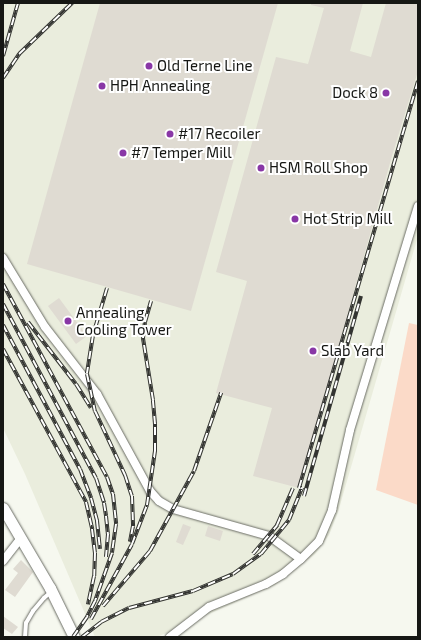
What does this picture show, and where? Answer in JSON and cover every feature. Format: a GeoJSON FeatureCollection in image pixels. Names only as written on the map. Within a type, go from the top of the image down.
{"type":"FeatureCollection","features":[{"type":"Feature","properties":{"kind":"street"},"geometry":{"type":"LineString","coordinates":[[170,637],[176,634],[209,607],[266,584],[283,574],[319,541],[332,510],[350,430],[418,206]]}},
{"type":"Feature","properties":{"kind":"street"},"geometry":{"type":"LineString","coordinates":[[3,258],[45,327],[96,394],[150,490],[160,501],[173,509],[269,536],[301,559]]}},
{"type":"Feature","properties":{"kind":"street"},"geometry":{"type":"LineString","coordinates":[[3,508],[52,591],[74,637]]}},
{"type":"Feature","properties":{"kind":"street"},"geometry":{"type":"LineString","coordinates":[[3,561],[21,538]]}},
{"type":"Feature","properties":{"kind":"lane"},"geometry":{"type":"LineString","coordinates":[[25,637],[26,623],[33,611],[52,591]]}},
{"type":"Feature","properties":{"kind":"shaded area"},"geometry":{"type":"Polygon","coordinates":[[[3,3],[418,3],[418,236],[338,512],[329,535],[315,554],[275,585],[157,637],[95,637],[25,474],[3,428],[3,3]]]}},
{"type":"Feature","properties":{"kind":"shaded area"},"geometry":{"type":"Polygon","coordinates":[[[409,323],[418,325],[418,505],[376,490],[409,323]]]}},
{"type":"Feature","properties":{"kind":"building"},"geometry":{"type":"Polygon","coordinates":[[[100,3],[278,3],[191,311],[27,264],[100,3]]]}},
{"type":"Feature","properties":{"kind":"building"},"geometry":{"type":"Polygon","coordinates":[[[311,3],[363,3],[350,51],[371,57],[386,3],[418,3],[418,71],[392,156],[299,488],[253,476],[272,408],[216,393],[247,281],[216,272],[276,57],[308,64],[324,8],[311,5],[311,3]]]}},
{"type":"Feature","properties":{"kind":"building","name":"Annealing Cooling Tower"},"geometry":{"type":"Polygon","coordinates":[[[59,298],[87,336],[76,344],[48,306],[59,298]]]}},
{"type":"Feature","properties":{"kind":"building"},"geometry":{"type":"Polygon","coordinates":[[[183,524],[191,527],[183,545],[176,542],[183,524]]]}},
{"type":"Feature","properties":{"kind":"building"},"geometry":{"type":"Polygon","coordinates":[[[208,526],[223,531],[220,541],[205,536],[208,526]]]}},
{"type":"Feature","properties":{"kind":"building"},"geometry":{"type":"Polygon","coordinates":[[[21,560],[33,572],[15,597],[5,590],[18,573],[13,569],[21,560]]]}},
{"type":"Feature","properties":{"kind":"building"},"geometry":{"type":"Polygon","coordinates":[[[3,616],[18,627],[12,634],[3,628],[3,616]]]}},
{"type":"Feature","properties":{"kind":"railway"},"geometry":{"type":"LineString","coordinates":[[3,56],[18,3]]}},
{"type":"Feature","properties":{"kind":"railway"},"geometry":{"type":"LineString","coordinates":[[3,78],[19,54],[72,3]]}},
{"type":"Feature","properties":{"kind":"railway"},"geometry":{"type":"LineString","coordinates":[[82,637],[101,622],[129,608],[193,591],[233,574],[261,554],[289,520],[302,488],[299,488],[418,81]]}},
{"type":"Feature","properties":{"kind":"railway"},"geometry":{"type":"LineString","coordinates":[[3,284],[107,477],[113,494],[116,524],[112,553],[95,601],[87,617],[73,637]]}},
{"type":"Feature","properties":{"kind":"railway"},"geometry":{"type":"LineString","coordinates":[[107,288],[93,335],[87,374],[95,411],[125,475],[132,496],[133,526],[130,542]]}},
{"type":"Feature","properties":{"kind":"railway"},"geometry":{"type":"LineString","coordinates":[[304,496],[361,296]]}},
{"type":"Feature","properties":{"kind":"railway"},"geometry":{"type":"LineString","coordinates":[[91,619],[132,544],[147,505],[155,451],[155,424],[153,400],[143,338],[145,322],[151,301]]}},
{"type":"Feature","properties":{"kind":"railway"},"geometry":{"type":"LineString","coordinates":[[3,304],[96,478],[104,503],[106,516],[108,534],[106,557]]}},
{"type":"Feature","properties":{"kind":"railway"},"geometry":{"type":"LineString","coordinates":[[28,322],[76,384],[91,408]]}},
{"type":"Feature","properties":{"kind":"railway"},"geometry":{"type":"LineString","coordinates":[[3,325],[80,469],[91,498],[97,521],[100,549]]}},
{"type":"Feature","properties":{"kind":"railway"},"geometry":{"type":"LineString","coordinates":[[3,349],[86,502],[92,529],[95,553],[94,576],[88,604]]}},
{"type":"Feature","properties":{"kind":"railway"},"geometry":{"type":"LineString","coordinates":[[103,606],[150,551],[194,471],[221,393]]}},
{"type":"Feature","properties":{"kind":"railway"},"geometry":{"type":"LineString","coordinates":[[253,554],[277,525],[293,488]]}},
{"type":"Feature","properties":{"kind":"place","name":"Old Terne Line"},"geometry":{"type":"Point","coordinates":[149,66]}},
{"type":"Feature","properties":{"kind":"place","name":"HPH Annealing"},"geometry":{"type":"Point","coordinates":[102,86]}},
{"type":"Feature","properties":{"kind":"place","name":"Dock 8"},"geometry":{"type":"Point","coordinates":[386,93]}},
{"type":"Feature","properties":{"kind":"place","name":"#17 Recoiler"},"geometry":{"type":"Point","coordinates":[170,134]}},
{"type":"Feature","properties":{"kind":"place","name":"#7 Temper Mill"},"geometry":{"type":"Point","coordinates":[123,153]}},
{"type":"Feature","properties":{"kind":"place","name":"HSM Roll Shop"},"geometry":{"type":"Point","coordinates":[261,168]}},
{"type":"Feature","properties":{"kind":"place","name":"Hot Strip Mill"},"geometry":{"type":"Point","coordinates":[295,219]}},
{"type":"Feature","properties":{"kind":"place","name":"Annealing Cooling Tower"},"geometry":{"type":"Point","coordinates":[68,321]}},
{"type":"Feature","properties":{"kind":"place","name":"Slab Yard"},"geometry":{"type":"Point","coordinates":[313,351]}}]}
